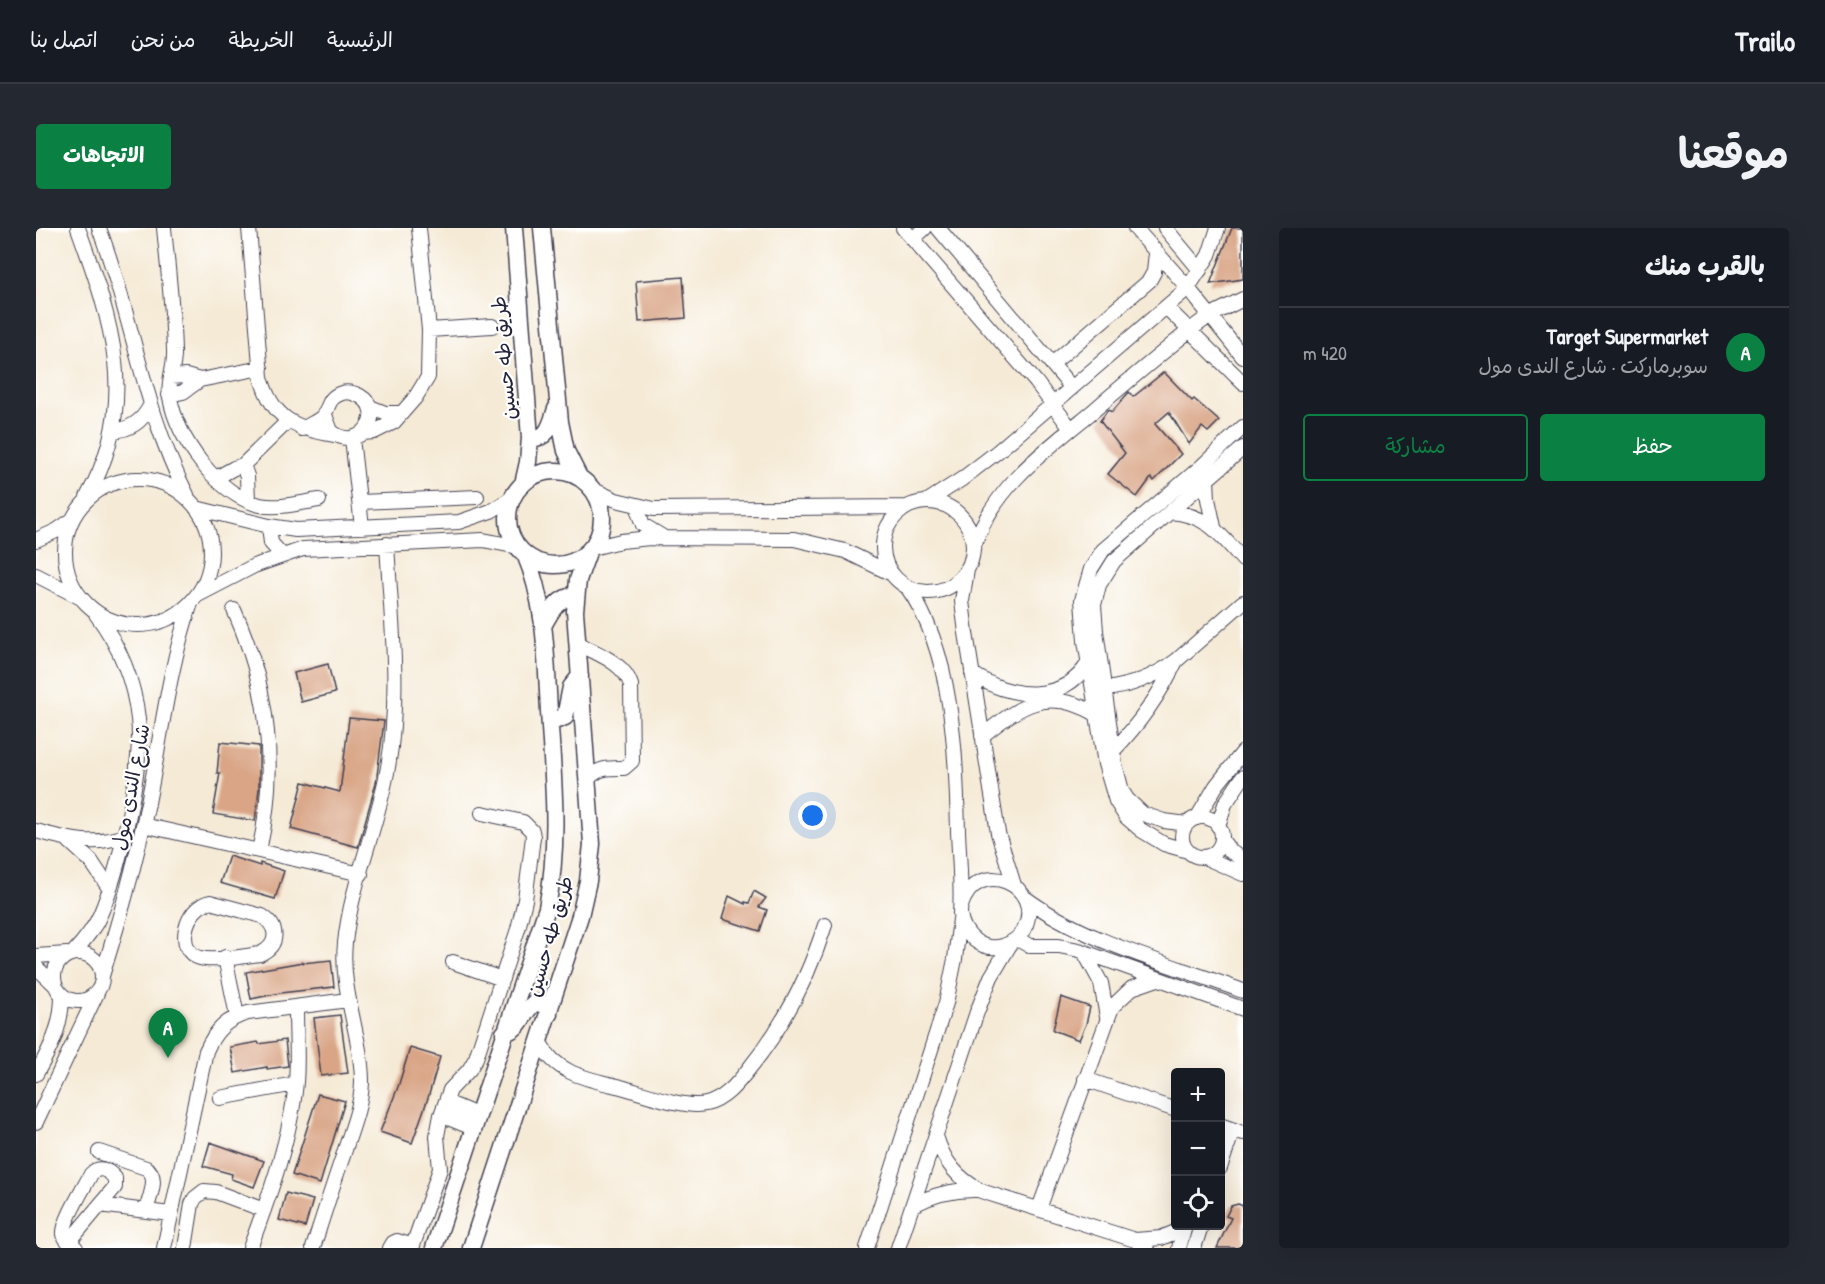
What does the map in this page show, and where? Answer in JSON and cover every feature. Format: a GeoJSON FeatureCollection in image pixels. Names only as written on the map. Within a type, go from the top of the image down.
{"type":"FeatureCollection","features":[{"type":"Feature","properties":{"kind":"main road","name":"طريق طه حسين"},"geometry":{"type":"LineString","coordinates":[[513,228],[531,438],[523,484]]}},
{"type":"Feature","properties":{"kind":"main road"},"geometry":{"type":"LineString","coordinates":[[542,228],[562,437],[579,477]]}},
{"type":"Feature","properties":{"kind":"main road"},"geometry":{"type":"LineString","coordinates":[[531,438],[540,438],[546,433],[558,404]]}},
{"type":"Feature","properties":{"kind":"main road"},"geometry":{"type":"LineString","coordinates":[[554,471],[571,473],[579,477],[592,489],[601,505],[603,523],[601,532],[590,550],[574,562],[557,565],[540,562],[522,551],[510,532],[509,506],[512,498],[523,484],[537,474],[554,471]]}},
{"type":"Feature","properties":{"kind":"main road","name":"طريق طه حسين"},"geometry":{"type":"LineString","coordinates":[[471,1248],[540,1043],[580,916],[588,881],[592,844],[577,643],[576,595],[578,580],[590,550]]}},
{"type":"Feature","properties":{"kind":"main road","name":"طريق طه حسين"},"geometry":{"type":"LineString","coordinates":[[434,1248],[546,908],[552,883],[556,831],[543,626],[537,586],[522,551]]}},
{"type":"Feature","properties":{"kind":"main road"},"geometry":{"type":"LineString","coordinates":[[543,626],[556,604],[576,595]]}},
{"type":"Feature","properties":{"kind":"main road"},"geometry":{"type":"LineString","coordinates":[[549,712],[558,720],[565,717],[571,687],[580,676]]}},
{"type":"Feature","properties":{"kind":"main road"},"geometry":{"type":"LineString","coordinates":[[504,1033],[516,1028],[528,1008],[534,1003],[544,1004],[549,1014]]}},
{"type":"Feature","properties":{"kind":"street"},"geometry":{"type":"LineString","coordinates":[[78,228],[113,341],[117,400],[105,459],[96,481],[72,520],[66,540],[66,561],[72,582],[87,604]]}},
{"type":"Feature","properties":{"kind":"street"},"geometry":{"type":"LineString","coordinates":[[99,228],[112,264],[150,406],[164,445],[209,531],[211,551],[209,571],[194,599]]}},
{"type":"Feature","properties":{"kind":"street"},"geometry":{"type":"LineString","coordinates":[[105,243],[111,228]]}},
{"type":"Feature","properties":{"kind":"street"},"geometry":{"type":"LineString","coordinates":[[164,228],[174,350],[169,395],[174,413],[188,444],[216,478],[228,489],[248,501],[266,506],[319,500]]}},
{"type":"Feature","properties":{"kind":"street"},"geometry":{"type":"LineString","coordinates":[[249,228],[261,368],[267,395],[273,407],[288,421],[302,429],[346,438],[374,432],[394,422],[415,398],[428,377],[429,330],[419,228]]}},
{"type":"Feature","properties":{"kind":"street"},"geometry":{"type":"LineString","coordinates":[[925,228],[908,233],[1036,382],[1071,429]]}},
{"type":"Feature","properties":{"kind":"street"},"geometry":{"type":"LineString","coordinates":[[938,228],[1072,388]]}},
{"type":"Feature","properties":{"kind":"street"},"geometry":{"type":"LineString","coordinates":[[1135,228],[1188,288],[1243,357]]}},
{"type":"Feature","properties":{"kind":"street"},"geometry":{"type":"LineString","coordinates":[[1165,228],[1200,270]]}},
{"type":"Feature","properties":{"kind":"street"},"geometry":{"type":"LineString","coordinates":[[592,489],[616,500],[641,507],[667,509],[907,507],[926,502],[980,466],[1188,288],[1209,255],[1218,228]]}},
{"type":"Feature","properties":{"kind":"street"},"geometry":{"type":"LineString","coordinates":[[1052,364],[1149,282],[1156,262],[1156,252]]}},
{"type":"Feature","properties":{"kind":"street"},"geometry":{"type":"LineString","coordinates":[[93,272],[112,264]]}},
{"type":"Feature","properties":{"kind":"street"},"geometry":{"type":"LineString","coordinates":[[1243,299],[1209,316],[1191,330],[1040,454],[999,496],[979,530],[967,570],[962,601],[998,833],[1014,885],[1024,897],[1079,931],[1243,991]]}},
{"type":"Feature","properties":{"kind":"street"},"geometry":{"type":"LineString","coordinates":[[1166,307],[1243,383]]}},
{"type":"Feature","properties":{"kind":"street"},"geometry":{"type":"LineString","coordinates":[[429,330],[492,326]]}},
{"type":"Feature","properties":{"kind":"street"},"geometry":{"type":"LineString","coordinates":[[169,395],[183,392],[200,380],[261,368]]}},
{"type":"Feature","properties":{"kind":"street"},"geometry":{"type":"LineString","coordinates":[[171,377],[186,376],[200,380]]}},
{"type":"Feature","properties":{"kind":"street"},"geometry":{"type":"LineString","coordinates":[[335,435],[328,426],[325,415],[331,399],[347,392],[363,398],[370,407],[385,413],[402,413]]}},
{"type":"Feature","properties":{"kind":"street"},"geometry":{"type":"LineString","coordinates":[[112,431],[120,431],[135,425],[150,406]]}},
{"type":"Feature","properties":{"kind":"street"},"geometry":{"type":"LineString","coordinates":[[362,526],[357,436],[369,424],[370,407]]}},
{"type":"Feature","properties":{"kind":"street"},"geometry":{"type":"LineString","coordinates":[[302,429],[325,415]]}},
{"type":"Feature","properties":{"kind":"street"},"geometry":{"type":"LineString","coordinates":[[216,478],[243,465],[288,421]]}},
{"type":"Feature","properties":{"kind":"street"},"geometry":{"type":"LineString","coordinates":[[1243,427],[1202,466],[1111,542],[1097,572],[1084,589],[1082,611],[1108,776],[1120,809],[1133,824],[1164,844],[1188,851],[1198,857],[1204,857],[1243,874]]}},
{"type":"Feature","properties":{"kind":"street"},"geometry":{"type":"LineString","coordinates":[[1243,448],[1097,572],[1094,615],[1119,782],[1127,799],[1134,807],[1153,819],[1192,821],[1209,818],[1218,826],[1222,840],[1230,851],[1243,860]]}},
{"type":"Feature","properties":{"kind":"street"},"geometry":{"type":"LineString","coordinates":[[243,465],[247,476],[248,501]]}},
{"type":"Feature","properties":{"kind":"street"},"geometry":{"type":"LineString","coordinates":[[84,502],[110,484],[141,479],[162,483],[181,493],[193,504],[269,526],[296,530],[444,523],[479,516],[512,498]]}},
{"type":"Feature","properties":{"kind":"street"},"geometry":{"type":"LineString","coordinates":[[1207,479],[1208,500],[1214,527]]}},
{"type":"Feature","properties":{"kind":"street"},"geometry":{"type":"LineString","coordinates":[[360,502],[477,497]]}},
{"type":"Feature","properties":{"kind":"street"},"geometry":{"type":"LineString","coordinates":[[926,502],[944,505],[959,515],[970,530],[973,548]]}},
{"type":"Feature","properties":{"kind":"street"},"geometry":{"type":"LineString","coordinates":[[641,507],[639,518],[643,525],[665,538]]}},
{"type":"Feature","properties":{"kind":"street"},"geometry":{"type":"LineString","coordinates":[[892,574],[884,556],[884,537],[892,520],[907,507]]}},
{"type":"Feature","properties":{"kind":"street"},"geometry":{"type":"LineString","coordinates":[[1170,512],[1194,516],[1214,527],[1243,560]]}},
{"type":"Feature","properties":{"kind":"street"},"geometry":{"type":"LineString","coordinates":[[36,540],[56,531],[72,520]]}},
{"type":"Feature","properties":{"kind":"street"},"geometry":{"type":"LineString","coordinates":[[444,523],[445,542]]}},
{"type":"Feature","properties":{"kind":"street"},"geometry":{"type":"LineString","coordinates":[[269,526],[271,543],[282,555]]}},
{"type":"Feature","properties":{"kind":"street"},"geometry":{"type":"LineString","coordinates":[[590,550],[628,540],[665,538],[794,540],[845,551],[892,574],[907,586],[920,605],[931,629],[944,676],[955,771],[961,922],[968,935],[981,944],[996,947],[1014,941],[1030,946],[1059,946],[1083,952],[1243,1009]]}},
{"type":"Feature","properties":{"kind":"street"},"geometry":{"type":"LineString","coordinates":[[36,575],[110,619],[142,625],[163,621],[173,616],[194,599],[254,566],[303,549],[483,540],[522,551]]}},
{"type":"Feature","properties":{"kind":"street"},"geometry":{"type":"LineString","coordinates":[[313,1248],[360,1101],[361,1070],[348,1000],[345,947],[348,919],[381,800],[394,718],[395,671],[387,544]]}},
{"type":"Feature","properties":{"kind":"street"},"geometry":{"type":"LineString","coordinates":[[907,586],[926,592],[935,591],[953,584],[967,570]]}},
{"type":"Feature","properties":{"kind":"street","name":"شارع الندى مول"},"geometry":{"type":"LineString","coordinates":[[36,1122],[101,983],[122,912],[143,825],[172,666],[194,599]]}},
{"type":"Feature","properties":{"kind":"street"},"geometry":{"type":"LineString","coordinates":[[1105,689],[1137,682],[1164,670],[1243,602]]}},
{"type":"Feature","properties":{"kind":"street","name":"شارع الندى مول"},"geometry":{"type":"LineString","coordinates":[[71,953],[96,924],[109,888],[123,836],[139,738],[132,686],[123,661],[111,636],[87,604]]}},
{"type":"Feature","properties":{"kind":"street"},"geometry":{"type":"LineString","coordinates":[[234,610],[252,651],[258,673],[269,740],[268,807],[259,851]]}},
{"type":"Feature","properties":{"kind":"street"},"geometry":{"type":"LineString","coordinates":[[577,643],[618,665],[627,675],[631,686],[632,761],[624,768],[608,768],[598,771],[588,779]]}},
{"type":"Feature","properties":{"kind":"street"},"geometry":{"type":"LineString","coordinates":[[982,736],[1017,709],[1072,682],[1089,662]]}},
{"type":"Feature","properties":{"kind":"street"},"geometry":{"type":"LineString","coordinates":[[1114,750],[1143,717],[1167,681],[1176,662]]}},
{"type":"Feature","properties":{"kind":"street"},"geometry":{"type":"LineString","coordinates":[[972,673],[1006,690],[1070,703],[1098,715]]}},
{"type":"Feature","properties":{"kind":"street"},"geometry":{"type":"LineString","coordinates":[[1188,851],[1183,835],[1216,786],[1243,752]]}},
{"type":"Feature","properties":{"kind":"street"},"geometry":{"type":"LineString","coordinates":[[1218,826],[1225,804],[1243,777]]}},
{"type":"Feature","properties":{"kind":"street"},"geometry":{"type":"LineString","coordinates":[[390,1248],[397,1241],[412,1247],[440,1169],[437,1136],[443,1108],[454,1084],[469,1070],[476,1058],[525,900],[533,837],[528,826],[523,822],[482,813]]}},
{"type":"Feature","properties":{"kind":"street"},"geometry":{"type":"LineString","coordinates":[[143,825],[360,874]]}},
{"type":"Feature","properties":{"kind":"street"},"geometry":{"type":"LineString","coordinates":[[36,831],[67,839],[96,842],[123,836]]}},
{"type":"Feature","properties":{"kind":"street"},"geometry":{"type":"LineString","coordinates":[[67,839],[91,861],[109,888]]}},
{"type":"Feature","properties":{"kind":"street"},"geometry":{"type":"LineString","coordinates":[[1204,857],[1218,850],[1222,840]]}},
{"type":"Feature","properties":{"kind":"street"},"geometry":{"type":"LineString","coordinates":[[867,1248],[946,1003],[955,959],[960,910],[967,892],[985,880],[1000,879],[1014,885]]}},
{"type":"Feature","properties":{"kind":"street"},"geometry":{"type":"LineString","coordinates":[[899,1247],[983,994],[1014,941],[1022,933],[1028,919],[1029,911],[1024,897]]}},
{"type":"Feature","properties":{"kind":"street"},"geometry":{"type":"LineString","coordinates":[[216,902],[262,916],[274,927],[275,936],[268,951],[260,954],[225,957],[200,958],[188,950],[185,943],[190,917],[197,906],[203,903],[216,902]]}},
{"type":"Feature","properties":{"kind":"street"},"geometry":{"type":"LineString","coordinates":[[540,1043],[551,1060],[576,1076],[686,1104],[714,1102],[730,1090],[745,1074],[782,1023],[803,985],[825,925]]}},
{"type":"Feature","properties":{"kind":"street"},"geometry":{"type":"LineString","coordinates":[[36,956],[81,952],[94,958],[98,963],[101,983],[88,999],[82,1001],[68,999],[36,967]]}},
{"type":"Feature","properties":{"kind":"street"},"geometry":{"type":"LineString","coordinates":[[1083,952],[1101,983],[1107,1018]]}},
{"type":"Feature","properties":{"kind":"street"},"geometry":{"type":"LineString","coordinates":[[36,1074],[56,1036],[61,1015],[54,970],[61,958],[71,953]]}},
{"type":"Feature","properties":{"kind":"street"},"geometry":{"type":"LineString","coordinates":[[225,957],[237,1016]]}},
{"type":"Feature","properties":{"kind":"street"},"geometry":{"type":"LineString","coordinates":[[453,962],[502,979]]}},
{"type":"Feature","properties":{"kind":"street"},"geometry":{"type":"LineString","coordinates":[[1187,989],[1193,973]]}},
{"type":"Feature","properties":{"kind":"street"},"geometry":{"type":"LineString","coordinates":[[1039,1209],[1112,1007],[1125,993],[1141,984],[1158,979]]}},
{"type":"Feature","properties":{"kind":"street"},"geometry":{"type":"LineString","coordinates":[[164,1248],[206,1051],[212,1037],[223,1024],[248,1013],[348,1000]]}},
{"type":"Feature","properties":{"kind":"street"},"geometry":{"type":"LineString","coordinates":[[250,1248],[283,1148],[296,1084],[296,1008]]}},
{"type":"Feature","properties":{"kind":"street"},"geometry":{"type":"LineString","coordinates":[[56,1036],[67,1034],[75,1042]]}},
{"type":"Feature","properties":{"kind":"street"},"geometry":{"type":"LineString","coordinates":[[1085,1079],[1171,1108]]}},
{"type":"Feature","properties":{"kind":"street"},"geometry":{"type":"LineString","coordinates":[[220,1098],[296,1084]]}},
{"type":"Feature","properties":{"kind":"street"},"geometry":{"type":"LineString","coordinates":[[443,1108],[475,1121]]}},
{"type":"Feature","properties":{"kind":"street"},"geometry":{"type":"LineString","coordinates":[[1225,1154],[1232,1130]]}},
{"type":"Feature","properties":{"kind":"street"},"geometry":{"type":"LineString","coordinates":[[936,1136],[952,1169],[981,1191]]}},
{"type":"Feature","properties":{"kind":"street"},"geometry":{"type":"LineString","coordinates":[[99,1152],[152,1172],[154,1178],[146,1211]]}},
{"type":"Feature","properties":{"kind":"street"},"geometry":{"type":"LineString","coordinates":[[100,1169],[111,1173],[116,1181],[115,1187],[73,1245],[64,1235],[64,1227],[91,1174],[100,1169]]}},
{"type":"Feature","properties":{"kind":"street"},"geometry":{"type":"LineString","coordinates":[[913,1205],[942,1193],[962,1190],[981,1191],[1141,1244],[1178,1230]]}},
{"type":"Feature","properties":{"kind":"street"},"geometry":{"type":"LineString","coordinates":[[185,1248],[192,1204],[195,1198],[204,1191],[216,1192],[264,1210]]}},
{"type":"Feature","properties":{"kind":"street"},"geometry":{"type":"LineString","coordinates":[[100,1205],[170,1214]]}},
{"type":"Feature","properties":{"kind":"street"},"geometry":{"type":"LineString","coordinates":[[1179,1248],[1184,1230]]}},
{"type":"Feature","properties":{"kind":"street"},"geometry":{"type":"LineString","coordinates":[[1194,1248],[1200,1230]]}},
{"type":"Feature","properties":{"kind":"building"},"geometry":{"type":"Polygon","coordinates":[[[1232,228],[1243,228],[1243,279],[1210,284],[1232,228]]]}},
{"type":"Feature","properties":{"kind":"building"},"geometry":{"type":"Polygon","coordinates":[[[683,277],[686,318],[639,322],[636,281],[683,277]]]}},
{"type":"Feature","properties":{"kind":"building"},"geometry":{"type":"Polygon","coordinates":[[[1164,372],[1192,401],[1194,399],[1219,421],[1208,432],[1202,427],[1189,444],[1169,412],[1155,424],[1181,454],[1154,481],[1151,478],[1137,497],[1108,474],[1125,453],[1100,421],[1108,410],[1112,412],[1129,392],[1133,397],[1164,372]]]}},
{"type":"Feature","properties":{"kind":"building"},"geometry":{"type":"Polygon","coordinates":[[[328,664],[335,693],[301,702],[294,673],[328,664]]]}},
{"type":"Feature","properties":{"kind":"building"},"geometry":{"type":"Polygon","coordinates":[[[349,718],[384,721],[376,783],[358,847],[291,829],[303,782],[340,792],[349,718]]]}},
{"type":"Feature","properties":{"kind":"building"},"geometry":{"type":"Polygon","coordinates":[[[220,742],[259,746],[259,789],[255,821],[213,814],[220,773],[217,773],[220,742]]]}},
{"type":"Feature","properties":{"kind":"building"},"geometry":{"type":"Polygon","coordinates":[[[229,856],[284,871],[275,899],[220,883],[229,856]]]}},
{"type":"Feature","properties":{"kind":"building"},"geometry":{"type":"Polygon","coordinates":[[[754,891],[766,898],[759,907],[767,910],[760,931],[722,919],[729,896],[745,904],[745,902],[749,903],[754,891]]]}},
{"type":"Feature","properties":{"kind":"building"},"geometry":{"type":"Polygon","coordinates":[[[331,960],[334,987],[251,999],[246,972],[303,962],[331,960]]]}},
{"type":"Feature","properties":{"kind":"building"},"geometry":{"type":"Polygon","coordinates":[[[1061,997],[1090,1007],[1079,1040],[1053,1030],[1061,997]]]}},
{"type":"Feature","properties":{"kind":"building"},"geometry":{"type":"Polygon","coordinates":[[[340,1015],[348,1073],[321,1076],[314,1018],[340,1015]]]}},
{"type":"Feature","properties":{"kind":"building"},"geometry":{"type":"Polygon","coordinates":[[[285,1040],[288,1066],[235,1073],[230,1047],[285,1040]]]}},
{"type":"Feature","properties":{"kind":"building"},"geometry":{"type":"Polygon","coordinates":[[[410,1048],[440,1057],[412,1143],[380,1132],[398,1087],[410,1048]]]}},
{"type":"Feature","properties":{"kind":"building"},"geometry":{"type":"Polygon","coordinates":[[[318,1094],[345,1101],[320,1184],[292,1175],[318,1094]]]}},
{"type":"Feature","properties":{"kind":"building"},"geometry":{"type":"Polygon","coordinates":[[[210,1142],[264,1161],[254,1187],[231,1179],[232,1174],[203,1166],[210,1142]]]}},
{"type":"Feature","properties":{"kind":"building"},"geometry":{"type":"Polygon","coordinates":[[[286,1193],[313,1200],[305,1227],[279,1220],[286,1193]]]}},
{"type":"Feature","properties":{"kind":"building"},"geometry":{"type":"Polygon","coordinates":[[[1238,1204],[1243,1206],[1243,1248],[1217,1248],[1231,1218],[1226,1216],[1231,1206],[1238,1204]]]}},
{"type":"Feature","properties":{"kind":"place","name":"Target Supermarket"},"geometry":{"type":"Point","coordinates":[168,1058]}}]}
